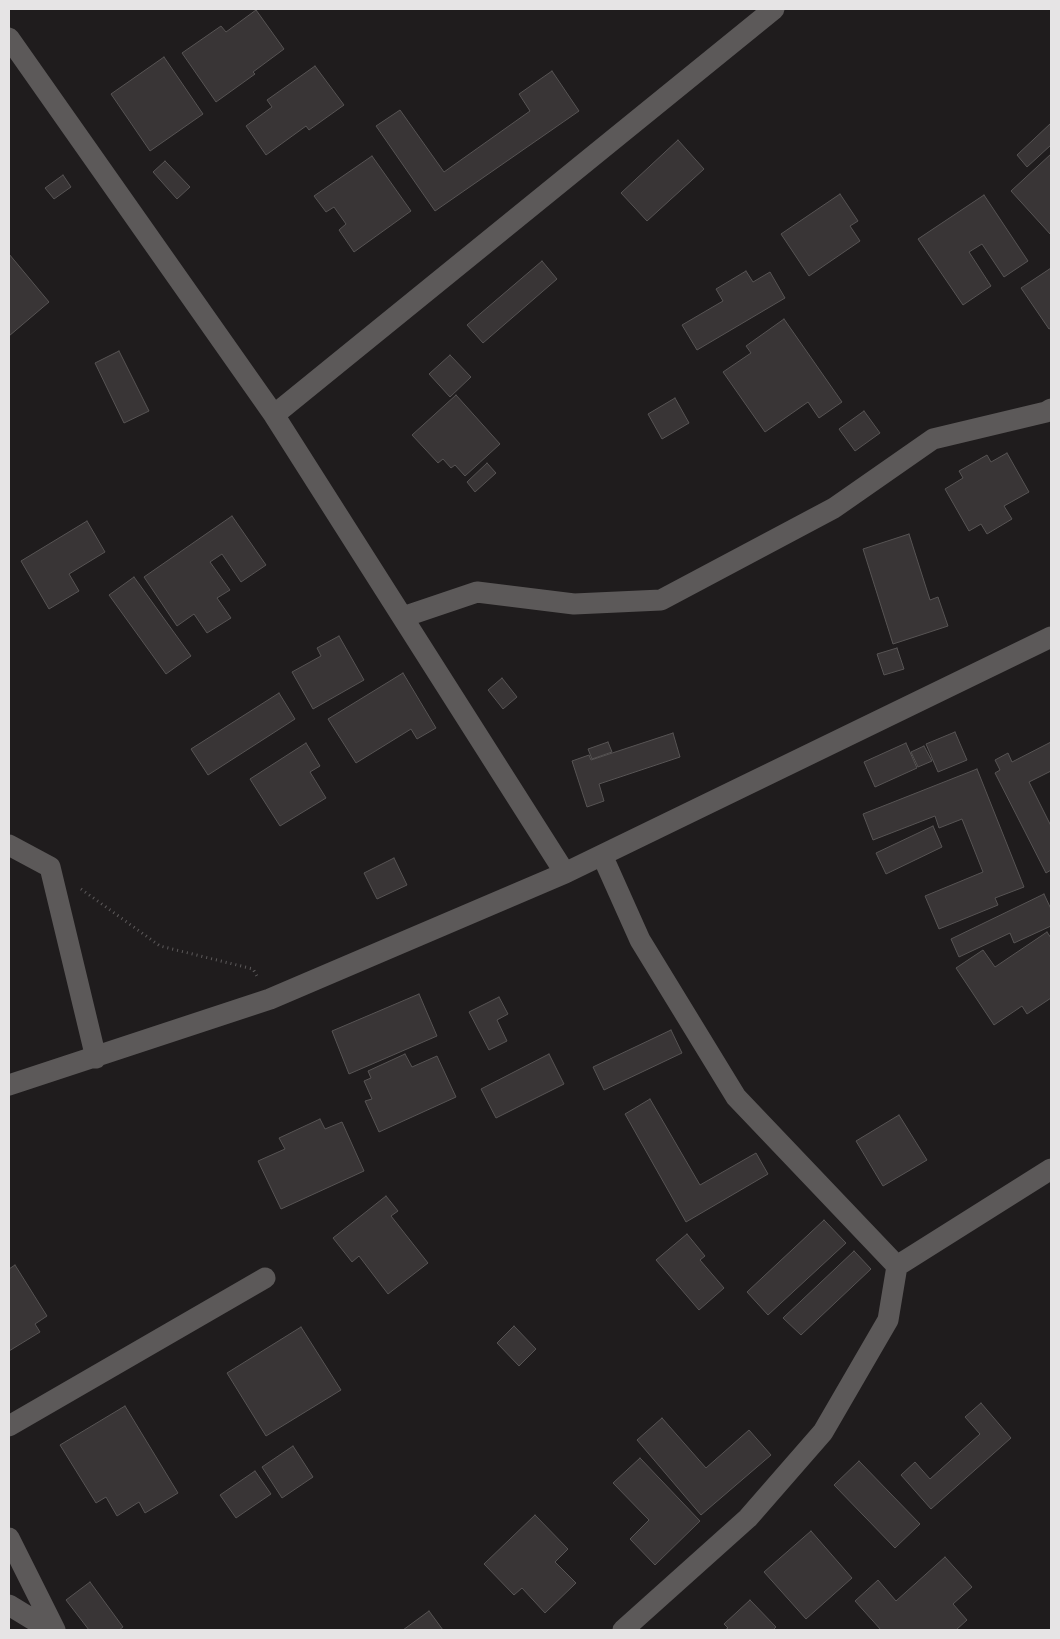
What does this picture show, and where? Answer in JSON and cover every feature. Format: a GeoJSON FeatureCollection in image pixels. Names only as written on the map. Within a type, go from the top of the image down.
{"type":"FeatureCollection","features":[{"type":"Feature","properties":{"kind":"street"},"geometry":{"type":"LineString","coordinates":[[274,415],[774,9]]}},
{"type":"Feature","properties":{"kind":"street"},"geometry":{"type":"LineString","coordinates":[[9,38],[274,415],[565,873]]}},
{"type":"Feature","properties":{"kind":"street"},"geometry":{"type":"LineString","coordinates":[[403,617],[476,592],[574,604],[661,600],[834,508],[933,439],[1046,412],[1051,409]]}},
{"type":"Feature","properties":{"kind":"street"},"geometry":{"type":"LineString","coordinates":[[9,1085],[96,1058],[270,999],[565,873],[1051,636]]}},
{"type":"Feature","properties":{"kind":"street"},"geometry":{"type":"LineString","coordinates":[[9,846],[50,867],[96,1058]]}},
{"type":"Feature","properties":{"kind":"street"},"geometry":{"type":"LineString","coordinates":[[602,855],[640,940],[736,1097],[897,1266]]}},
{"type":"Feature","properties":{"kind":"street"},"geometry":{"type":"LineString","coordinates":[[623,1630],[748,1518],[823,1432],[888,1320],[897,1266],[1051,1169]]}},
{"type":"Feature","properties":{"kind":"street"},"geometry":{"type":"LineString","coordinates":[[9,1426],[265,1278]]}},
{"type":"Feature","properties":{"kind":"street"},"geometry":{"type":"LineString","coordinates":[[9,1538],[55,1630]]}},
{"type":"Feature","properties":{"kind":"street"},"geometry":{"type":"LineString","coordinates":[[9,1605],[50,1630]]}},
{"type":"Feature","properties":{"kind":"path"},"geometry":{"type":"LineString","coordinates":[[50,867],[160,946],[253,969],[270,999]]}},
{"type":"Feature","properties":{"kind":"building"},"geometry":{"type":"Polygon","coordinates":[[[256,10],[284,49],[253,72],[255,74],[216,102],[182,53],[221,26],[226,32],[256,10]]]}},
{"type":"Feature","properties":{"kind":"building"},"geometry":{"type":"Polygon","coordinates":[[[164,57],[203,114],[150,151],[111,94],[164,57]]]}},
{"type":"Feature","properties":{"kind":"building"},"geometry":{"type":"Polygon","coordinates":[[[315,66],[344,105],[309,130],[306,126],[266,155],[246,126],[272,107],[267,100],[315,66]]]}},
{"type":"Feature","properties":{"kind":"building"},"geometry":{"type":"Polygon","coordinates":[[[552,71],[579,111],[435,211],[376,126],[400,110],[444,172],[530,111],[519,94],[552,71]]]}},
{"type":"Feature","properties":{"kind":"building"},"geometry":{"type":"Polygon","coordinates":[[[1051,123],[1051,145],[1027,167],[1017,155],[1051,123]]]}},
{"type":"Feature","properties":{"kind":"building"},"geometry":{"type":"Polygon","coordinates":[[[678,140],[704,169],[647,221],[621,193],[678,140]]]}},
{"type":"Feature","properties":{"kind":"building"},"geometry":{"type":"Polygon","coordinates":[[[1051,154],[1051,235],[1011,191],[1051,154]]]}},
{"type":"Feature","properties":{"kind":"building"},"geometry":{"type":"Polygon","coordinates":[[[372,156],[411,211],[354,252],[339,230],[346,224],[334,207],[326,212],[314,196],[372,156]]]}},
{"type":"Feature","properties":{"kind":"building"},"geometry":{"type":"Polygon","coordinates":[[[165,161],[190,187],[177,199],[153,172],[165,161]]]}},
{"type":"Feature","properties":{"kind":"building"},"geometry":{"type":"Polygon","coordinates":[[[63,175],[71,187],[54,199],[45,188],[63,175]]]}},
{"type":"Feature","properties":{"kind":"building"},"geometry":{"type":"Polygon","coordinates":[[[840,194],[858,221],[850,226],[860,241],[809,276],[781,234],[840,194]]]}},
{"type":"Feature","properties":{"kind":"building"},"geometry":{"type":"Polygon","coordinates":[[[984,195],[1028,261],[1004,277],[982,244],[969,252],[991,286],[963,305],[918,239],[984,195]]]}},
{"type":"Feature","properties":{"kind":"building"},"geometry":{"type":"Polygon","coordinates":[[[9,254],[49,302],[9,336],[9,254]]]}},
{"type":"Feature","properties":{"kind":"building"},"geometry":{"type":"Polygon","coordinates":[[[542,261],[557,279],[483,343],[467,325],[542,261]]]}},
{"type":"Feature","properties":{"kind":"building"},"geometry":{"type":"Polygon","coordinates":[[[1051,268],[1051,328],[1049,329],[1021,288],[1051,268]]]}},
{"type":"Feature","properties":{"kind":"building"},"geometry":{"type":"Polygon","coordinates":[[[746,271],[753,282],[770,272],[785,298],[697,350],[682,325],[723,301],[716,289],[746,271]]]}},
{"type":"Feature","properties":{"kind":"building"},"geometry":{"type":"Polygon","coordinates":[[[784,319],[842,402],[819,418],[808,402],[765,432],[723,372],[751,353],[746,346],[784,319]]]}},
{"type":"Feature","properties":{"kind":"building"},"geometry":{"type":"Polygon","coordinates":[[[119,351],[149,411],[124,423],[95,363],[119,351]]]}},
{"type":"Feature","properties":{"kind":"building"},"geometry":{"type":"Polygon","coordinates":[[[450,355],[471,377],[450,397],[429,374],[450,355]]]}},
{"type":"Feature","properties":{"kind":"building"},"geometry":{"type":"Polygon","coordinates":[[[456,395],[500,444],[465,476],[455,465],[451,468],[443,459],[438,463],[412,435],[456,395]]]}},
{"type":"Feature","properties":{"kind":"building"},"geometry":{"type":"Polygon","coordinates":[[[675,398],[689,423],[662,439],[648,414],[675,398]]]}},
{"type":"Feature","properties":{"kind":"building"},"geometry":{"type":"Polygon","coordinates":[[[864,411],[880,433],[855,451],[839,429],[864,411]]]}},
{"type":"Feature","properties":{"kind":"building"},"geometry":{"type":"Polygon","coordinates":[[[1007,453],[1029,492],[1004,506],[1012,519],[987,534],[981,524],[969,531],[945,489],[963,478],[959,471],[987,455],[991,462],[1007,453]]]}},
{"type":"Feature","properties":{"kind":"building"},"geometry":{"type":"Polygon","coordinates":[[[487,463],[496,473],[475,492],[467,482],[487,463]]]}},
{"type":"Feature","properties":{"kind":"building"},"geometry":{"type":"Polygon","coordinates":[[[232,516],[266,565],[241,582],[222,554],[210,562],[230,590],[217,598],[231,618],[207,633],[194,614],[177,626],[144,577],[232,516]]]}},
{"type":"Feature","properties":{"kind":"building"},"geometry":{"type":"Polygon","coordinates":[[[87,521],[105,552],[69,574],[79,591],[49,609],[21,561],[87,521]]]}},
{"type":"Feature","properties":{"kind":"building"},"geometry":{"type":"Polygon","coordinates":[[[909,534],[930,600],[938,597],[948,626],[893,644],[863,549],[909,534]]]}},
{"type":"Feature","properties":{"kind":"building"},"geometry":{"type":"Polygon","coordinates":[[[134,577],[191,656],[166,674],[109,595],[134,577]]]}},
{"type":"Feature","properties":{"kind":"building"},"geometry":{"type":"Polygon","coordinates":[[[339,636],[364,680],[313,709],[292,672],[321,656],[317,648],[339,636]]]}},
{"type":"Feature","properties":{"kind":"building"},"geometry":{"type":"Polygon","coordinates":[[[897,648],[904,669],[884,675],[877,654],[897,648]]]}},
{"type":"Feature","properties":{"kind":"building"},"geometry":{"type":"Polygon","coordinates":[[[403,673],[436,728],[417,739],[411,729],[356,763],[328,719],[403,673]]]}},
{"type":"Feature","properties":{"kind":"building"},"geometry":{"type":"Polygon","coordinates":[[[502,678],[517,697],[503,709],[488,690],[502,678]]]}},
{"type":"Feature","properties":{"kind":"building"},"geometry":{"type":"Polygon","coordinates":[[[279,693],[295,719],[208,775],[191,749],[279,693]]]}},
{"type":"Feature","properties":{"kind":"building"},"geometry":{"type":"Polygon","coordinates":[[[955,732],[967,760],[938,772],[926,744],[955,732]]]}},
{"type":"Feature","properties":{"kind":"building"},"geometry":{"type":"Polygon","coordinates":[[[673,733],[680,757],[599,784],[604,801],[587,807],[572,761],[589,755],[591,760],[673,733]]]}},
{"type":"Feature","properties":{"kind":"building"},"geometry":{"type":"Polygon","coordinates":[[[608,742],[612,752],[592,759],[588,749],[608,742]]]}},
{"type":"Feature","properties":{"kind":"building"},"geometry":{"type":"Polygon","coordinates":[[[1051,742],[1051,771],[1029,782],[1051,826],[1051,870],[1046,873],[995,773],[1000,770],[995,760],[1008,753],[1012,762],[1051,742]]]}},
{"type":"Feature","properties":{"kind":"building"},"geometry":{"type":"Polygon","coordinates":[[[306,743],[320,766],[310,772],[326,798],[280,826],[250,779],[306,743]]]}},
{"type":"Feature","properties":{"kind":"building"},"geometry":{"type":"Polygon","coordinates":[[[906,743],[917,768],[875,787],[864,762],[906,743]]]}},
{"type":"Feature","properties":{"kind":"building"},"geometry":{"type":"Polygon","coordinates":[[[924,746],[932,761],[918,767],[911,752],[924,746]]]}},
{"type":"Feature","properties":{"kind":"building"},"geometry":{"type":"Polygon","coordinates":[[[977,769],[1024,887],[995,898],[998,905],[939,929],[925,896],[983,872],[962,819],[939,828],[935,816],[873,840],[863,814],[977,769]]]}},
{"type":"Feature","properties":{"kind":"building"},"geometry":{"type":"Polygon","coordinates":[[[933,826],[942,847],[886,874],[876,853],[933,826]]]}},
{"type":"Feature","properties":{"kind":"building"},"geometry":{"type":"Polygon","coordinates":[[[394,858],[407,885],[377,899],[364,873],[394,858]]]}},
{"type":"Feature","properties":{"kind":"building"},"geometry":{"type":"Polygon","coordinates":[[[1044,894],[1051,909],[1051,926],[1014,943],[1010,933],[959,957],[951,939],[1044,894]]]}},
{"type":"Feature","properties":{"kind":"building"},"geometry":{"type":"Polygon","coordinates":[[[1047,932],[1051,938],[1051,998],[1027,1014],[1022,1006],[994,1025],[956,968],[983,950],[995,967],[1047,932]]]}},
{"type":"Feature","properties":{"kind":"building"},"geometry":{"type":"Polygon","coordinates":[[[419,994],[437,1036],[349,1074],[332,1031],[419,994]]]}},
{"type":"Feature","properties":{"kind":"building"},"geometry":{"type":"Polygon","coordinates":[[[499,997],[508,1014],[497,1020],[507,1041],[489,1050],[469,1012],[499,997]]]}},
{"type":"Feature","properties":{"kind":"building"},"geometry":{"type":"Polygon","coordinates":[[[671,1030],[682,1053],[604,1090],[593,1067],[671,1030]]]}},
{"type":"Feature","properties":{"kind":"building"},"geometry":{"type":"Polygon","coordinates":[[[405,1054],[412,1067],[437,1056],[456,1097],[379,1132],[365,1101],[372,1099],[364,1081],[371,1078],[368,1071],[405,1054]]]}},
{"type":"Feature","properties":{"kind":"building"},"geometry":{"type":"Polygon","coordinates":[[[549,1054],[564,1084],[496,1118],[481,1089],[549,1054]]]}},
{"type":"Feature","properties":{"kind":"building"},"geometry":{"type":"Polygon","coordinates":[[[650,1099],[700,1185],[756,1153],[768,1174],[686,1222],[625,1114],[650,1099]]]}},
{"type":"Feature","properties":{"kind":"building"},"geometry":{"type":"Polygon","coordinates":[[[899,1115],[927,1160],[883,1186],[856,1141],[899,1115]]]}},
{"type":"Feature","properties":{"kind":"building"},"geometry":{"type":"Polygon","coordinates":[[[320,1119],[325,1129],[342,1122],[364,1171],[281,1209],[258,1161],[285,1149],[279,1138],[320,1119]]]}},
{"type":"Feature","properties":{"kind":"building"},"geometry":{"type":"Polygon","coordinates":[[[386,1196],[398,1211],[391,1216],[428,1263],[388,1294],[359,1256],[352,1262],[333,1238],[386,1196]]]}},
{"type":"Feature","properties":{"kind":"building"},"geometry":{"type":"Polygon","coordinates":[[[824,1220],[846,1243],[768,1315],[747,1292],[824,1220]]]}},
{"type":"Feature","properties":{"kind":"building"},"geometry":{"type":"Polygon","coordinates":[[[687,1234],[705,1256],[700,1260],[724,1288],[699,1310],[656,1260],[687,1234]]]}},
{"type":"Feature","properties":{"kind":"building"},"geometry":{"type":"Polygon","coordinates":[[[854,1251],[871,1269],[801,1335],[783,1318],[854,1251]]]}},
{"type":"Feature","properties":{"kind":"building"},"geometry":{"type":"Polygon","coordinates":[[[15,1265],[47,1316],[35,1324],[40,1332],[9,1351],[9,1269],[15,1265]]]}},
{"type":"Feature","properties":{"kind":"building"},"geometry":{"type":"Polygon","coordinates":[[[514,1326],[536,1349],[519,1366],[497,1343],[514,1326]]]}},
{"type":"Feature","properties":{"kind":"building"},"geometry":{"type":"Polygon","coordinates":[[[301,1327],[341,1390],[266,1436],[227,1373],[301,1327]]]}},
{"type":"Feature","properties":{"kind":"building"},"geometry":{"type":"Polygon","coordinates":[[[981,1403],[1011,1438],[931,1509],[901,1475],[915,1462],[930,1479],[980,1434],[965,1417],[981,1403]]]}},
{"type":"Feature","properties":{"kind":"building"},"geometry":{"type":"Polygon","coordinates":[[[125,1406],[178,1493],[145,1513],[139,1502],[117,1516],[106,1497],[96,1503],[60,1445],[125,1406]]]}},
{"type":"Feature","properties":{"kind":"building"},"geometry":{"type":"Polygon","coordinates":[[[662,1418],[706,1468],[749,1430],[771,1455],[701,1515],[637,1440],[662,1418]]]}},
{"type":"Feature","properties":{"kind":"building"},"geometry":{"type":"Polygon","coordinates":[[[293,1446],[313,1477],[282,1498],[262,1467],[293,1446]]]}},
{"type":"Feature","properties":{"kind":"building"},"geometry":{"type":"Polygon","coordinates":[[[640,1458],[700,1521],[655,1565],[630,1539],[649,1520],[613,1483],[640,1458]]]}},
{"type":"Feature","properties":{"kind":"building"},"geometry":{"type":"Polygon","coordinates":[[[859,1461],[920,1524],[895,1548],[834,1485],[859,1461]]]}},
{"type":"Feature","properties":{"kind":"building"},"geometry":{"type":"Polygon","coordinates":[[[255,1471],[271,1494],[236,1518],[220,1495],[255,1471]]]}},
{"type":"Feature","properties":{"kind":"building"},"geometry":{"type":"Polygon","coordinates":[[[535,1515],[568,1549],[555,1562],[576,1583],[545,1613],[522,1588],[514,1595],[484,1564],[535,1515]]]}},
{"type":"Feature","properties":{"kind":"building"},"geometry":{"type":"Polygon","coordinates":[[[811,1531],[852,1578],[806,1619],[764,1572],[811,1531]]]}},
{"type":"Feature","properties":{"kind":"building"},"geometry":{"type":"Polygon","coordinates":[[[945,1557],[972,1587],[953,1604],[967,1620],[956,1630],[881,1630],[855,1601],[878,1580],[896,1601],[945,1557]]]}},
{"type":"Feature","properties":{"kind":"building"},"geometry":{"type":"Polygon","coordinates":[[[90,1582],[123,1627],[119,1630],[89,1630],[66,1600],[90,1582]]]}},
{"type":"Feature","properties":{"kind":"building"},"geometry":{"type":"Polygon","coordinates":[[[750,1600],[776,1627],[773,1630],[725,1630],[728,1628],[724,1624],[750,1600]]]}},
{"type":"Feature","properties":{"kind":"building"},"geometry":{"type":"Polygon","coordinates":[[[429,1611],[443,1630],[403,1630],[429,1611]]]}}]}
